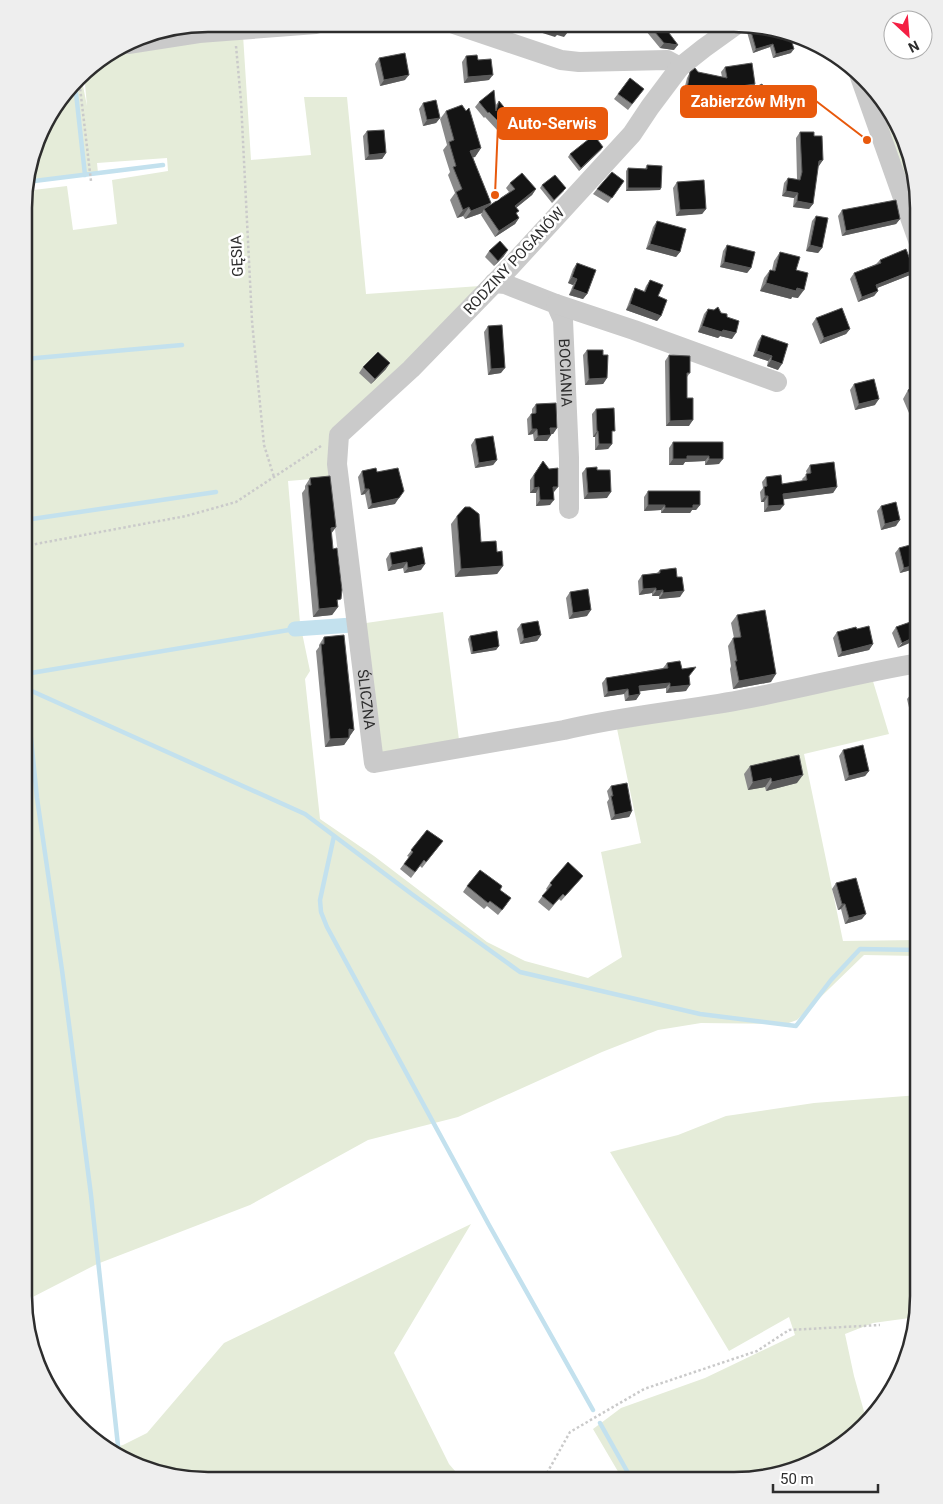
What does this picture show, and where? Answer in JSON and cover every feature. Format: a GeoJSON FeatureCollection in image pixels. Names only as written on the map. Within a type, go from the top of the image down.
{"type":"FeatureCollection","features":[{"type":"Feature","properties":{"kind":"street"},"geometry":{"type":"LineString","coordinates":[[479,32],[561,60],[579,62],[667,60],[680,68]]}},
{"type":"Feature","properties":{"kind":"street","name":"RODZINY POGANÓW"},"geometry":{"type":"LineString","coordinates":[[339,439],[412,369],[632,134],[680,68],[726,32]]}},
{"type":"Feature","properties":{"kind":"street"},"geometry":{"type":"LineString","coordinates":[[160,39],[199,33]]}},
{"type":"Feature","properties":{"kind":"street"},"geometry":{"type":"LineString","coordinates":[[871,97],[910,194]]}},
{"type":"Feature","properties":{"kind":"street"},"geometry":{"type":"LineString","coordinates":[[494,283],[505,284],[556,304],[777,382]]}},
{"type":"Feature","properties":{"kind":"street","name":"BOCIANIA"},"geometry":{"type":"LineString","coordinates":[[556,304],[563,320],[569,458],[569,509]]}},
{"type":"Feature","properties":{"kind":"street","name":"ŚLICZNA"},"geometry":{"type":"LineString","coordinates":[[339,439],[337,464],[374,763],[750,698],[910,665]]}},
{"type":"Feature","properties":{"kind":"path","name":"GĘSIA"},"geometry":{"type":"LineString","coordinates":[[235,33],[241,101],[252,321],[264,445],[274,477]]}},
{"type":"Feature","properties":{"kind":"path"},"geometry":{"type":"LineString","coordinates":[[80,88],[91,181]]}},
{"type":"Feature","properties":{"kind":"path"},"geometry":{"type":"LineString","coordinates":[[32,545],[186,516],[236,502],[339,439]]}},
{"type":"Feature","properties":{"kind":"path"},"geometry":{"type":"LineString","coordinates":[[548,1472],[570,1432],[644,1389],[757,1351],[790,1330],[880,1325]]}},
{"type":"Feature","properties":{"kind":"green space"},"geometry":{"type":"Polygon","coordinates":[[[243,35],[251,160],[311,155],[304,97],[347,97],[366,294],[480,286],[333,435],[336,477],[288,481],[300,623],[310,671],[305,679],[320,819],[374,856],[487,942],[525,961],[588,978],[622,957],[601,852],[641,843],[616,724],[872,678],[889,734],[804,754],[843,941],[910,940],[910,956],[864,955],[797,1020],[786,1024],[701,1023],[658,1030],[602,1052],[458,1117],[368,1140],[250,1205],[97,1264],[32,1297],[32,208],[34,190],[67,186],[73,230],[117,224],[112,180],[168,171],[167,158],[97,163],[98,173],[35,181],[38,163],[51,130],[76,92],[83,85],[87,106],[85,83],[120,56],[144,45],[243,35]]]}},
{"type":"Feature","properties":{"kind":"green space"},"geometry":{"type":"Polygon","coordinates":[[[880,109],[897,141],[905,163],[909,183],[880,109]]]}},
{"type":"Feature","properties":{"kind":"green space"},"geometry":{"type":"Polygon","coordinates":[[[443,612],[459,740],[366,756],[352,625],[443,612]]]}},
{"type":"Feature","properties":{"kind":"green space"},"geometry":{"type":"Polygon","coordinates":[[[910,1096],[909,1318],[873,1323],[845,1334],[865,1414],[851,1428],[823,1448],[780,1466],[735,1472],[618,1472],[593,1429],[621,1408],[705,1378],[795,1335],[789,1317],[729,1351],[610,1152],[678,1135],[726,1116],[814,1103],[910,1096]]]}},
{"type":"Feature","properties":{"kind":"green space"},"geometry":{"type":"Polygon","coordinates":[[[471,1224],[394,1353],[449,1464],[456,1472],[208,1472],[163,1466],[118,1446],[147,1433],[224,1343],[471,1224]]]}},
{"type":"Feature","properties":{"kind":"building"},"geometry":{"type":"Polygon","coordinates":[[[655,32],[668,32],[678,45],[664,43],[655,32]]]}},
{"type":"Feature","properties":{"kind":"building"},"geometry":{"type":"Polygon","coordinates":[[[752,33],[780,38],[792,42],[794,49],[776,54],[773,44],[756,49],[752,33]]]}},
{"type":"Feature","properties":{"kind":"building"},"geometry":{"type":"Polygon","coordinates":[[[405,53],[409,75],[384,80],[379,58],[405,53]]]}},
{"type":"Feature","properties":{"kind":"building"},"geometry":{"type":"Polygon","coordinates":[[[477,55],[478,60],[491,59],[493,75],[468,77],[466,56],[477,55]]]}},
{"type":"Feature","properties":{"kind":"building"},"geometry":{"type":"Polygon","coordinates":[[[752,63],[755,84],[721,89],[720,91],[712,89],[711,94],[687,89],[690,72],[695,68],[698,72],[727,78],[725,67],[752,63]]]}},
{"type":"Feature","properties":{"kind":"building"},"geometry":{"type":"Polygon","coordinates":[[[630,78],[644,89],[632,104],[618,94],[630,78]]]}},
{"type":"Feature","properties":{"kind":"building"},"geometry":{"type":"Polygon","coordinates":[[[762,84],[773,109],[759,106],[752,89],[762,84]]]}},
{"type":"Feature","properties":{"kind":"building"},"geometry":{"type":"Polygon","coordinates":[[[494,90],[496,111],[499,101],[512,117],[502,125],[479,102],[494,90]]]}},
{"type":"Feature","properties":{"kind":"building"},"geometry":{"type":"Polygon","coordinates":[[[436,100],[440,118],[427,120],[423,103],[436,100]]]}},
{"type":"Feature","properties":{"kind":"building"},"geometry":{"type":"Polygon","coordinates":[[[462,105],[466,111],[469,108],[481,148],[470,151],[491,203],[471,211],[469,207],[463,210],[456,192],[462,189],[453,167],[456,166],[449,142],[454,140],[446,111],[462,105]]]}},
{"type":"Feature","properties":{"kind":"building"},"geometry":{"type":"Polygon","coordinates":[[[384,130],[386,153],[369,155],[367,131],[384,130]]]}},
{"type":"Feature","properties":{"kind":"building"},"geometry":{"type":"Polygon","coordinates":[[[800,132],[814,132],[814,136],[822,136],[823,160],[819,161],[813,204],[797,201],[798,193],[786,191],[788,178],[800,180],[802,172],[800,132]]]}},
{"type":"Feature","properties":{"kind":"building"},"geometry":{"type":"Polygon","coordinates":[[[594,135],[603,147],[581,168],[570,154],[594,135]]]}},
{"type":"Feature","properties":{"kind":"building"},"geometry":{"type":"Polygon","coordinates":[[[647,165],[662,166],[661,188],[628,188],[628,168],[647,169],[647,165]]]}},
{"type":"Feature","properties":{"kind":"building"},"geometry":{"type":"Polygon","coordinates":[[[612,172],[624,181],[612,198],[597,189],[612,172]]]}},
{"type":"Feature","properties":{"kind":"building"},"geometry":{"type":"Polygon","coordinates":[[[522,173],[536,189],[515,206],[519,211],[516,213],[519,218],[499,231],[484,209],[515,189],[510,183],[522,173]]]}},
{"type":"Feature","properties":{"kind":"building"},"geometry":{"type":"Polygon","coordinates":[[[555,175],[566,188],[554,200],[542,185],[555,175]]]}},
{"type":"Feature","properties":{"kind":"building"},"geometry":{"type":"Polygon","coordinates":[[[704,180],[706,209],[680,210],[677,182],[704,180]]]}},
{"type":"Feature","properties":{"kind":"building"},"geometry":{"type":"Polygon","coordinates":[[[896,200],[900,219],[846,231],[842,210],[896,200]]]}},
{"type":"Feature","properties":{"kind":"building"},"geometry":{"type":"Polygon","coordinates":[[[816,216],[828,218],[822,248],[810,245],[816,216]]]}},
{"type":"Feature","properties":{"kind":"building"},"geometry":{"type":"Polygon","coordinates":[[[657,221],[686,229],[680,252],[650,244],[657,221]]]}},
{"type":"Feature","properties":{"kind":"building"},"geometry":{"type":"Polygon","coordinates":[[[500,241],[508,250],[498,261],[489,251],[500,241]]]}},
{"type":"Feature","properties":{"kind":"building"},"geometry":{"type":"Polygon","coordinates":[[[727,245],[755,252],[751,268],[724,262],[727,245]]]}},
{"type":"Feature","properties":{"kind":"building"},"geometry":{"type":"Polygon","coordinates":[[[906,249],[910,260],[910,272],[876,285],[878,291],[862,297],[854,273],[881,263],[880,260],[906,249]]]}},
{"type":"Feature","properties":{"kind":"building"},"geometry":{"type":"Polygon","coordinates":[[[780,252],[800,257],[796,270],[808,273],[804,290],[797,288],[796,291],[766,283],[770,270],[775,271],[780,252]]]}},
{"type":"Feature","properties":{"kind":"building"},"geometry":{"type":"Polygon","coordinates":[[[577,263],[596,270],[587,294],[573,289],[577,279],[572,277],[577,263]]]}},
{"type":"Feature","properties":{"kind":"building"},"geometry":{"type":"Polygon","coordinates":[[[650,280],[663,285],[658,296],[667,300],[661,316],[630,304],[635,288],[645,292],[650,280]]]}},
{"type":"Feature","properties":{"kind":"building"},"geometry":{"type":"Polygon","coordinates":[[[718,307],[721,313],[727,314],[727,317],[739,321],[736,333],[723,330],[722,332],[702,326],[708,309],[714,310],[718,307]]]}},
{"type":"Feature","properties":{"kind":"building"},"geometry":{"type":"Polygon","coordinates":[[[842,308],[850,329],[824,338],[816,318],[842,308]]]}},
{"type":"Feature","properties":{"kind":"building"},"geometry":{"type":"Polygon","coordinates":[[[502,325],[505,368],[491,369],[488,326],[502,325]]]}},
{"type":"Feature","properties":{"kind":"building"},"geometry":{"type":"Polygon","coordinates":[[[762,335],[788,344],[782,364],[771,360],[772,356],[757,351],[762,335]]]}},
{"type":"Feature","properties":{"kind":"building"},"geometry":{"type":"Polygon","coordinates":[[[587,350],[603,350],[603,355],[608,355],[607,378],[589,379],[587,350]]]}},
{"type":"Feature","properties":{"kind":"building"},"geometry":{"type":"Polygon","coordinates":[[[378,352],[390,363],[375,379],[363,367],[378,352]]]}},
{"type":"Feature","properties":{"kind":"building"},"geometry":{"type":"Polygon","coordinates":[[[669,355],[690,356],[690,373],[687,373],[687,398],[693,398],[693,420],[670,421],[669,355]]]}},
{"type":"Feature","properties":{"kind":"building"},"geometry":{"type":"Polygon","coordinates":[[[874,379],[879,399],[859,404],[854,384],[874,379]]]}},
{"type":"Feature","properties":{"kind":"building"},"geometry":{"type":"Polygon","coordinates":[[[556,403],[557,428],[550,428],[551,435],[538,436],[537,429],[532,429],[531,414],[536,413],[536,404],[556,403]]]}},
{"type":"Feature","properties":{"kind":"building"},"geometry":{"type":"Polygon","coordinates":[[[614,408],[615,431],[612,431],[612,444],[599,444],[596,409],[614,408]]]}},
{"type":"Feature","properties":{"kind":"building"},"geometry":{"type":"Polygon","coordinates":[[[493,436],[497,460],[479,463],[475,439],[493,436]]]}},
{"type":"Feature","properties":{"kind":"building"},"geometry":{"type":"Polygon","coordinates":[[[673,442],[723,442],[723,459],[709,459],[709,456],[687,456],[687,459],[673,459],[673,442]]]}},
{"type":"Feature","properties":{"kind":"building"},"geometry":{"type":"Polygon","coordinates":[[[543,461],[549,469],[558,468],[558,487],[553,487],[554,500],[540,500],[539,487],[534,488],[534,475],[543,461]]]}},
{"type":"Feature","properties":{"kind":"building"},"geometry":{"type":"Polygon","coordinates":[[[834,462],[837,487],[783,494],[784,505],[768,506],[768,496],[765,496],[764,487],[767,486],[766,477],[781,475],[782,484],[807,480],[806,474],[811,473],[810,465],[834,462]]]}},
{"type":"Feature","properties":{"kind":"building"},"geometry":{"type":"Polygon","coordinates":[[[597,467],[597,470],[610,470],[611,492],[588,493],[586,468],[597,467]]]}},
{"type":"Feature","properties":{"kind":"building"},"geometry":{"type":"Polygon","coordinates":[[[376,468],[377,472],[398,468],[404,491],[399,498],[372,504],[369,489],[365,489],[362,471],[376,468]]]}},
{"type":"Feature","properties":{"kind":"building"},"geometry":{"type":"Polygon","coordinates":[[[330,476],[336,527],[331,528],[333,549],[337,548],[342,590],[341,599],[337,600],[338,607],[319,609],[308,485],[311,485],[310,478],[330,476]]]}},
{"type":"Feature","properties":{"kind":"building"},"geometry":{"type":"Polygon","coordinates":[[[648,491],[700,491],[700,505],[693,505],[693,508],[665,508],[665,505],[648,505],[648,491]]]}},
{"type":"Feature","properties":{"kind":"building"},"geometry":{"type":"Polygon","coordinates":[[[896,502],[900,520],[885,524],[881,506],[896,502]]]}},
{"type":"Feature","properties":{"kind":"building"},"geometry":{"type":"Polygon","coordinates":[[[465,507],[470,507],[479,514],[481,542],[496,541],[497,552],[502,551],[503,566],[461,569],[457,516],[465,507]]]}},
{"type":"Feature","properties":{"kind":"building"},"geometry":{"type":"Polygon","coordinates":[[[910,545],[910,566],[904,568],[899,548],[910,545]]]}},
{"type":"Feature","properties":{"kind":"building"},"geometry":{"type":"Polygon","coordinates":[[[422,547],[425,564],[408,568],[407,562],[392,565],[390,553],[422,547]]]}},
{"type":"Feature","properties":{"kind":"building"},"geometry":{"type":"Polygon","coordinates":[[[676,568],[677,577],[682,577],[684,591],[663,593],[663,590],[656,591],[656,588],[643,589],[642,575],[660,573],[660,570],[676,568]]]}},
{"type":"Feature","properties":{"kind":"building"},"geometry":{"type":"Polygon","coordinates":[[[588,589],[591,610],[573,613],[570,592],[588,589]]]}},
{"type":"Feature","properties":{"kind":"building"},"geometry":{"type":"Polygon","coordinates":[[[765,610],[776,674],[739,681],[733,638],[741,637],[737,615],[765,610]]]}},
{"type":"Feature","properties":{"kind":"building"},"geometry":{"type":"Polygon","coordinates":[[[538,621],[541,635],[524,639],[521,624],[538,621]]]}},
{"type":"Feature","properties":{"kind":"building"},"geometry":{"type":"Polygon","coordinates":[[[910,622],[910,639],[902,643],[896,627],[910,622]]]}},
{"type":"Feature","properties":{"kind":"building"},"geometry":{"type":"Polygon","coordinates":[[[869,626],[873,644],[842,652],[837,632],[869,626]]]}},
{"type":"Feature","properties":{"kind":"building"},"geometry":{"type":"Polygon","coordinates":[[[497,631],[498,647],[473,652],[470,636],[497,631]]]}},
{"type":"Feature","properties":{"kind":"building"},"geometry":{"type":"Polygon","coordinates":[[[344,635],[354,730],[349,729],[349,738],[330,739],[321,644],[324,644],[324,637],[344,635]]]}},
{"type":"Feature","properties":{"kind":"building"},"geometry":{"type":"Polygon","coordinates":[[[680,661],[682,669],[696,667],[689,676],[690,685],[670,687],[670,683],[639,686],[640,694],[629,696],[628,689],[608,692],[606,678],[668,668],[667,663],[680,661]]]}},
{"type":"Feature","properties":{"kind":"building"},"geometry":{"type":"Polygon","coordinates":[[[863,745],[869,771],[849,776],[843,750],[863,745]]]}},
{"type":"Feature","properties":{"kind":"building"},"geometry":{"type":"Polygon","coordinates":[[[799,755],[803,775],[772,782],[771,778],[753,782],[750,766],[799,755]]]}},
{"type":"Feature","properties":{"kind":"building"},"geometry":{"type":"Polygon","coordinates":[[[627,783],[632,811],[615,815],[611,786],[627,783]]]}},
{"type":"Feature","properties":{"kind":"building"},"geometry":{"type":"Polygon","coordinates":[[[427,830],[443,841],[415,872],[404,864],[413,852],[411,850],[427,830]]]}},
{"type":"Feature","properties":{"kind":"building"},"geometry":{"type":"Polygon","coordinates":[[[568,862],[583,876],[565,896],[563,894],[553,905],[542,896],[552,885],[550,883],[568,862]]]}},
{"type":"Feature","properties":{"kind":"building"},"geometry":{"type":"Polygon","coordinates":[[[480,870],[502,886],[500,890],[511,898],[502,910],[490,901],[488,903],[467,886],[480,870]]]}},
{"type":"Feature","properties":{"kind":"building"},"geometry":{"type":"Polygon","coordinates":[[[856,878],[866,914],[849,918],[845,904],[842,904],[836,883],[856,878]]]}},
{"type":"Feature","properties":{"kind":"waterway"},"geometry":{"type":"LineString","coordinates":[[76,92],[85,175]]}},
{"type":"Feature","properties":{"kind":"waterway"},"geometry":{"type":"LineString","coordinates":[[35,181],[163,165]]}},
{"type":"Feature","properties":{"kind":"waterway"},"geometry":{"type":"LineString","coordinates":[[32,358],[182,345]]}},
{"type":"Feature","properties":{"kind":"waterway"},"geometry":{"type":"LineString","coordinates":[[32,519],[216,492]]}},
{"type":"Feature","properties":{"kind":"waterway"},"geometry":{"type":"LineString","coordinates":[[295,629],[352,625]]}},
{"type":"Feature","properties":{"kind":"waterway"},"geometry":{"type":"LineString","coordinates":[[32,673],[295,629]]}},
{"type":"Feature","properties":{"kind":"waterway"},"geometry":{"type":"LineString","coordinates":[[32,691],[305,814],[520,972],[700,1014],[796,1026],[831,980],[860,949],[910,950]]}},
{"type":"Feature","properties":{"kind":"waterway"},"geometry":{"type":"LineString","coordinates":[[32,748],[37,798],[62,970],[91,1195],[118,1447]]}},
{"type":"Feature","properties":{"kind":"waterway"},"geometry":{"type":"LineString","coordinates":[[334,836],[320,900],[321,912],[327,927],[489,1225],[593,1410]]}},
{"type":"Feature","properties":{"kind":"waterway"},"geometry":{"type":"LineString","coordinates":[[600,1423],[628,1472]]}},
{"type":"Feature","properties":{"kind":"place","name":"Zabierzów Młyn"},"geometry":{"type":"Point","coordinates":[867,140]}},
{"type":"Feature","properties":{"kind":"place","name":"Auto-Serwis"},"geometry":{"type":"Point","coordinates":[495,195]}}]}
